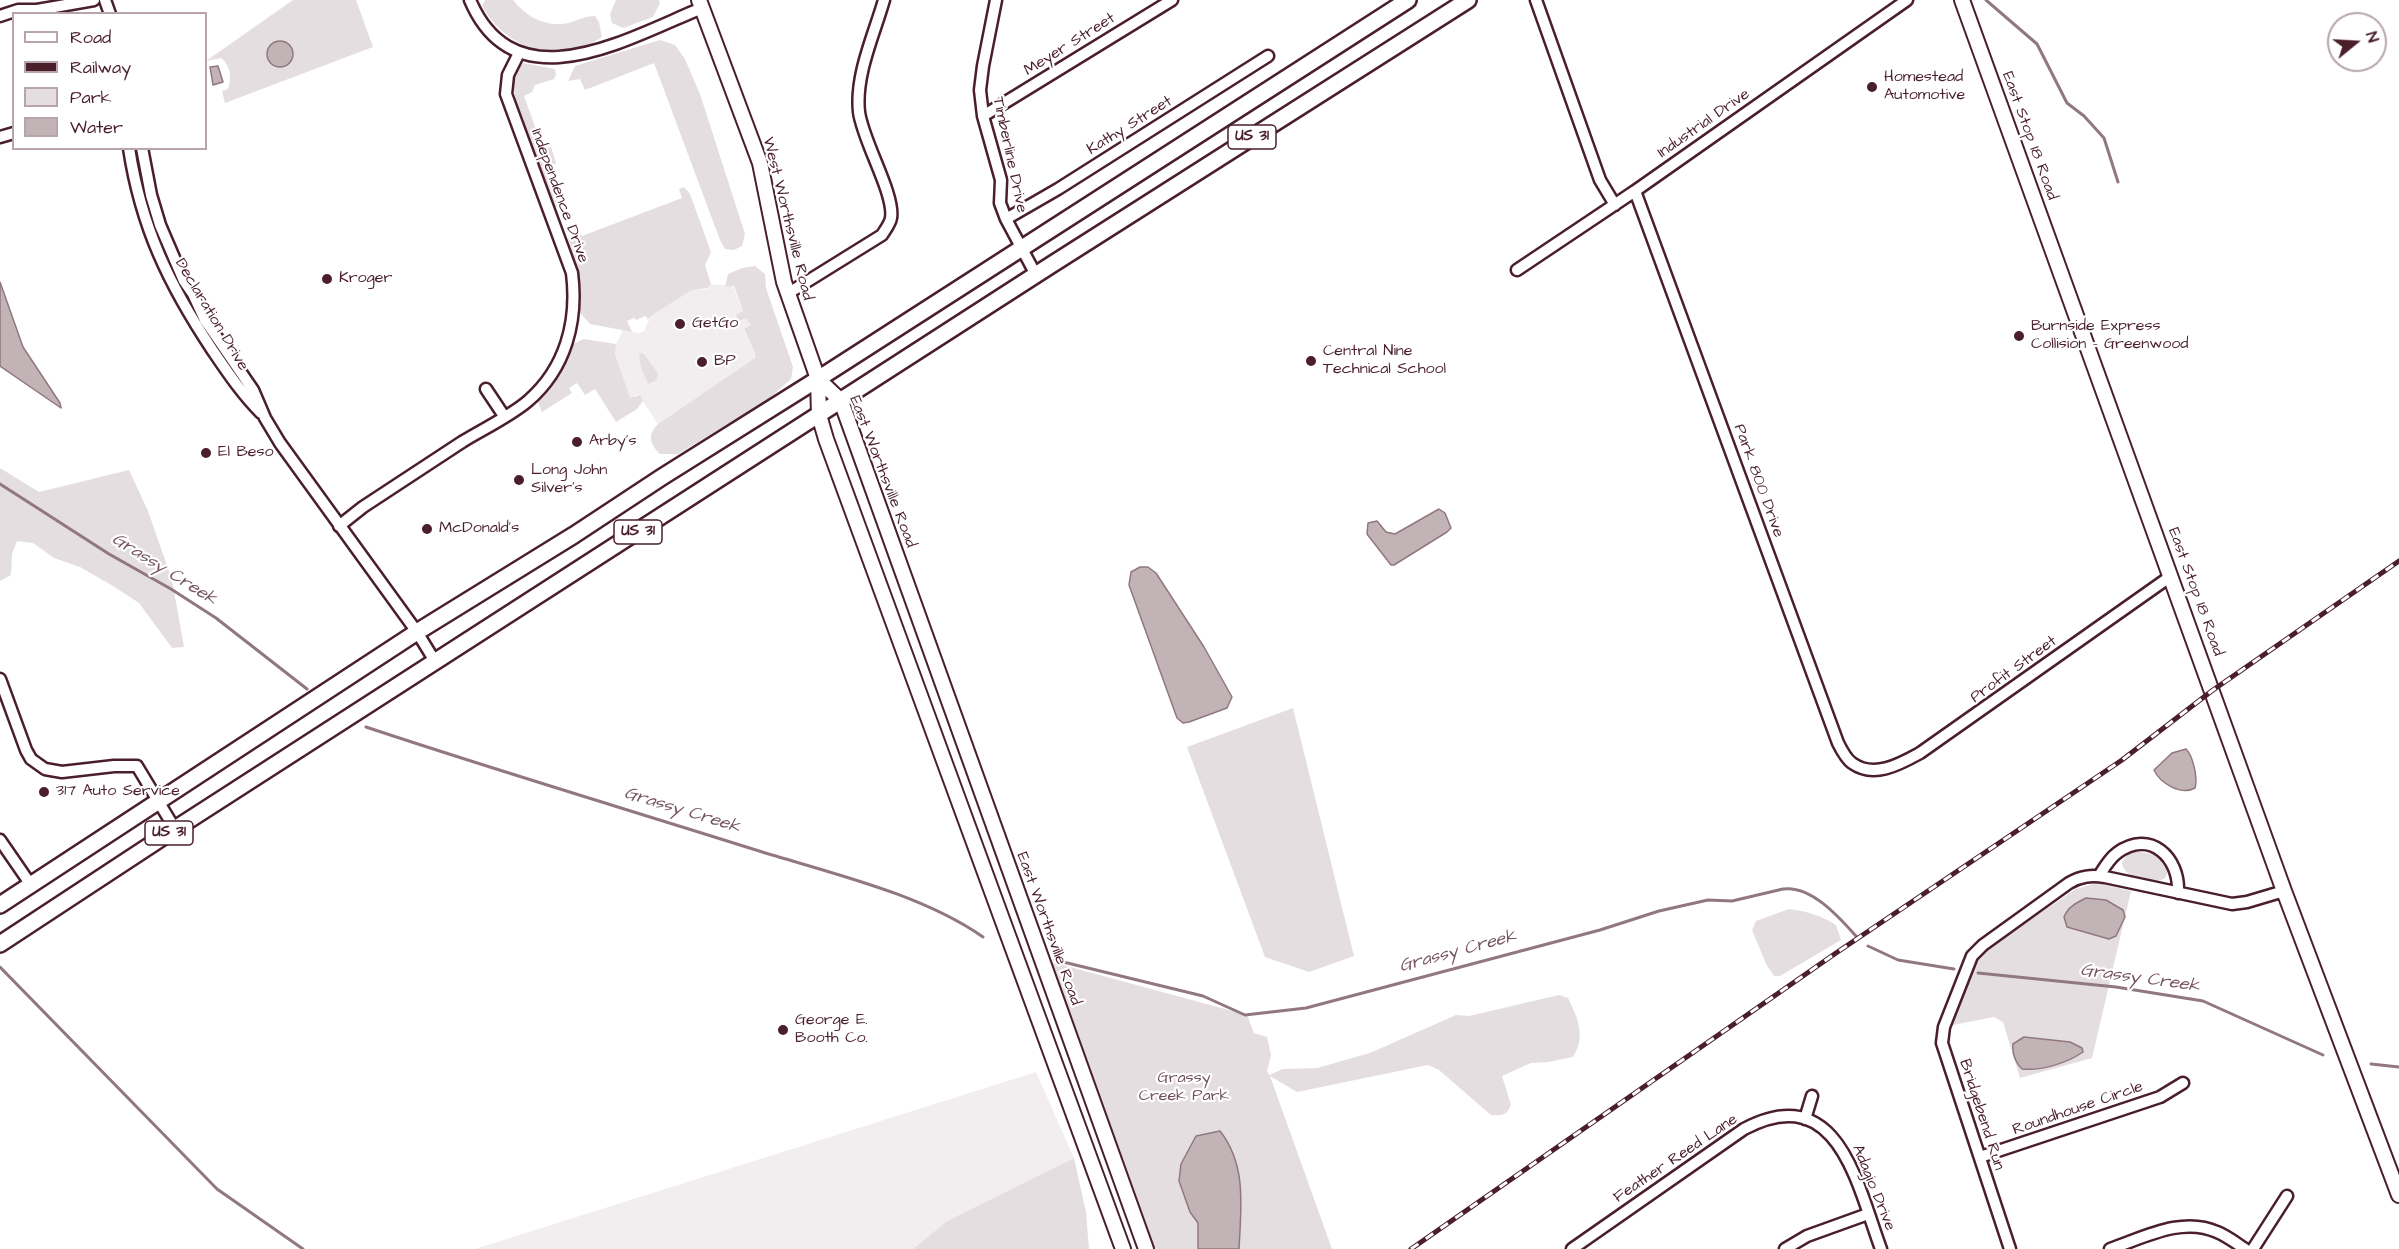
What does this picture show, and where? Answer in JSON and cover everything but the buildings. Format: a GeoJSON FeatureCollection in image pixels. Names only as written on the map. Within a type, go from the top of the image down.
{"type":"FeatureCollection","features":[{"type":"Feature","properties":{"kind":"main road","name":"US 31"},"geometry":{"type":"LineString","coordinates":[[0,905],[417,632],[574,535],[1408,0]]}},
{"type":"Feature","properties":{"kind":"main road","name":"US 31"},"geometry":{"type":"LineString","coordinates":[[0,944],[1036,275],[1468,0]]}},
{"type":"Feature","properties":{"kind":"main road","name":"East Stop 18 Road"},"geometry":{"type":"LineString","coordinates":[[1962,0],[2284,891],[2399,1195]]}},
{"type":"Feature","properties":{"kind":"main road","name":"West Worthsville Road"},"geometry":{"type":"LineString","coordinates":[[701,4],[760,163],[777,256],[787,294],[818,379]]}},
{"type":"Feature","properties":{"kind":"main road","name":"East Worthsville Road"},"geometry":{"type":"LineString","coordinates":[[818,379],[841,401],[1146,1249]]}},
{"type":"Feature","properties":{"kind":"main road"},"geometry":{"type":"LineString","coordinates":[[818,379],[819,415],[1123,1249]]}},
{"type":"Feature","properties":{"kind":"street"},"geometry":{"type":"LineString","coordinates":[[0,16],[18,10],[37,12],[94,0]]}},
{"type":"Feature","properties":{"kind":"street"},"geometry":{"type":"LineString","coordinates":[[470,0],[478,20],[498,41],[519,54],[558,59],[596,51],[701,4]]}},
{"type":"Feature","properties":{"kind":"street"},"geometry":{"type":"LineString","coordinates":[[787,294],[882,235],[891,219],[890,202],[865,137],[859,112],[860,84],[885,0]]}},
{"type":"Feature","properties":{"kind":"street","name":"Timberline Drive"},"geometry":{"type":"LineString","coordinates":[[996,0],[982,66],[980,90],[983,116],[1001,180],[1000,203],[1036,275]]}},
{"type":"Feature","properties":{"kind":"street","name":"Meyer Street"},"geometry":{"type":"LineString","coordinates":[[983,116],[1172,0]]}},
{"type":"Feature","properties":{"kind":"street"},"geometry":{"type":"LineString","coordinates":[[1536,0],[1600,180],[1615,205]]}},
{"type":"Feature","properties":{"kind":"street","name":"Industrial Drive"},"geometry":{"type":"LineString","coordinates":[[1517,270],[1615,205],[1907,0]]}},
{"type":"Feature","properties":{"kind":"street","name":"Independence Drive"},"geometry":{"type":"LineString","coordinates":[[339,526],[373,501],[528,401],[556,367],[572,327],[575,297],[567,254],[506,94],[508,75],[519,54]]}},
{"type":"Feature","properties":{"kind":"street","name":"Kathy Street"},"geometry":{"type":"LineString","coordinates":[[1006,219],[1058,189],[1268,56]]}},
{"type":"Feature","properties":{"kind":"street","name":"Declaration Drive"},"geometry":{"type":"LineString","coordinates":[[129,150],[138,196],[153,245],[175,291],[237,387],[265,418],[339,526],[417,632],[436,663]]}},
{"type":"Feature","properties":{"kind":"street","name":"Declaration Drive"},"geometry":{"type":"LineString","coordinates":[[142,150],[151,195],[169,250],[205,320],[254,390],[265,418]]}},
{"type":"Feature","properties":{"kind":"street","name":"Park 800 Drive"},"geometry":{"type":"LineString","coordinates":[[1635,191],[1838,743],[1851,763],[1868,770]]}},
{"type":"Feature","properties":{"kind":"street"},"geometry":{"type":"LineString","coordinates":[[486,388],[504,416]]}},
{"type":"Feature","properties":{"kind":"street","name":"Profit Street"},"geometry":{"type":"LineString","coordinates":[[1868,770],[1891,769],[1920,753],[2171,576]]}},
{"type":"Feature","properties":{"kind":"street"},"geometry":{"type":"LineString","coordinates":[[0,679],[31,759],[45,769],[62,772],[114,766],[137,766],[175,829]]}},
{"type":"Feature","properties":{"kind":"street"},"geometry":{"type":"LineString","coordinates":[[0,840],[31,885]]}},
{"type":"Feature","properties":{"kind":"street"},"geometry":{"type":"LineString","coordinates":[[2178,893],[2177,874],[2170,857],[2150,846],[2132,846],[2116,854],[2099,876],[2178,893],[2240,904],[2284,891]]}},
{"type":"Feature","properties":{"kind":"street","name":"Bridgebend Run"},"geometry":{"type":"LineString","coordinates":[[2010,1249],[1942,1043],[1944,1027],[1972,956],[1983,945],[2069,884],[2083,877],[2099,876]]}},
{"type":"Feature","properties":{"kind":"street","name":"Roundhouse Circle"},"geometry":{"type":"LineString","coordinates":[[1980,1157],[2160,1097],[2183,1083]]}},
{"type":"Feature","properties":{"kind":"street"},"geometry":{"type":"LineString","coordinates":[[1805,1119],[1812,1096]]}},
{"type":"Feature","properties":{"kind":"street","name":"Feather Reed Lane"},"geometry":{"type":"LineString","coordinates":[[1572,1249],[1744,1130],[1771,1118],[1788,1116],[1805,1119]]}},
{"type":"Feature","properties":{"kind":"street","name":"Adagio Drive"},"geometry":{"type":"LineString","coordinates":[[1805,1119],[1821,1126],[1844,1151],[1881,1249]]}},
{"type":"Feature","properties":{"kind":"street"},"geometry":{"type":"LineString","coordinates":[[2253,1249],[2287,1196]]}},
{"type":"Feature","properties":{"kind":"street"},"geometry":{"type":"LineString","coordinates":[[1785,1249],[1807,1236],[1868,1214]]}},
{"type":"Feature","properties":{"kind":"street"},"geometry":{"type":"LineString","coordinates":[[2110,1249],[2174,1228],[2189,1226],[2219,1232],[2245,1249]]}},
{"type":"Feature","properties":{"kind":"shaded area"},"geometry":{"type":"Polygon","coordinates":[[[711,284],[733,286],[743,312],[736,315],[747,318],[751,325],[744,330],[755,353],[754,359],[658,424],[638,394],[630,399],[615,354],[616,344],[623,330],[639,333],[644,331],[651,316],[692,290],[708,289],[711,284]]]}},
{"type":"Feature","properties":{"kind":"shaded area"},"geometry":{"type":"Polygon","coordinates":[[[1036,1072],[1074,1158],[947,1221],[913,1249],[475,1249],[1036,1072]]]}},
{"type":"Feature","properties":{"kind":"green space"},"geometry":{"type":"Polygon","coordinates":[[[293,0],[356,0],[373,47],[225,103],[222,91],[228,89],[229,68],[221,58],[207,60],[293,0]]]}},
{"type":"Feature","properties":{"kind":"green space"},"geometry":{"type":"Polygon","coordinates":[[[485,0],[513,0],[532,17],[547,23],[563,24],[595,16],[599,22],[602,37],[586,46],[569,51],[552,52],[535,49],[505,34],[482,6],[485,0]]]}},
{"type":"Feature","properties":{"kind":"green space"},"geometry":{"type":"Polygon","coordinates":[[[616,0],[659,0],[660,3],[653,17],[623,28],[612,23],[610,14],[616,0]]]}},
{"type":"Feature","properties":{"kind":"green space"},"geometry":{"type":"Polygon","coordinates":[[[660,40],[675,45],[685,59],[700,94],[745,234],[742,246],[734,250],[725,249],[720,240],[654,63],[585,90],[580,79],[568,81],[575,66],[660,40]]]}},
{"type":"Feature","properties":{"kind":"green space"},"geometry":{"type":"Polygon","coordinates":[[[523,63],[555,69],[554,79],[535,85],[532,92],[524,96],[543,149],[551,147],[556,163],[550,168],[566,212],[574,215],[567,216],[555,206],[517,103],[514,82],[516,72],[523,63]]]}},
{"type":"Feature","properties":{"kind":"green space"},"geometry":{"type":"Polygon","coordinates":[[[684,187],[690,194],[711,252],[705,265],[711,284],[708,288],[692,290],[648,320],[646,316],[627,321],[632,332],[590,324],[580,313],[578,276],[568,239],[577,228],[582,236],[682,198],[679,189],[684,187]]]}},
{"type":"Feature","properties":{"kind":"green space"},"geometry":{"type":"Polygon","coordinates":[[[755,266],[765,274],[766,288],[793,367],[791,379],[756,410],[739,417],[678,454],[660,454],[651,439],[652,432],[658,424],[755,358],[744,329],[751,325],[746,318],[739,321],[736,315],[743,311],[734,286],[725,287],[728,274],[755,266]]]}},
{"type":"Feature","properties":{"kind":"green space"},"geometry":{"type":"Polygon","coordinates":[[[584,339],[616,344],[615,354],[630,398],[640,395],[643,401],[637,409],[616,422],[595,389],[585,395],[577,383],[569,388],[572,393],[542,412],[538,402],[559,372],[573,344],[584,339]]]}},
{"type":"Feature","properties":{"kind":"green space"},"geometry":{"type":"Polygon","coordinates":[[[639,353],[643,353],[658,373],[657,380],[648,384],[641,367],[639,353]]]}},
{"type":"Feature","properties":{"kind":"green space"},"geometry":{"type":"Polygon","coordinates":[[[0,468],[39,492],[129,470],[148,511],[172,580],[184,647],[172,648],[139,603],[80,567],[54,558],[33,543],[17,541],[12,554],[11,575],[0,581],[0,468]]]}},
{"type":"Feature","properties":{"kind":"green space"},"geometry":{"type":"Polygon","coordinates":[[[1293,708],[1354,956],[1309,972],[1265,957],[1187,747],[1293,708]]]}},
{"type":"Feature","properties":{"kind":"green space"},"geometry":{"type":"Polygon","coordinates":[[[2134,852],[2153,855],[2164,861],[2167,866],[2165,878],[2147,881],[2127,872],[2122,862],[2127,855],[2134,852]]]}},
{"type":"Feature","properties":{"kind":"green space"},"geometry":{"type":"Polygon","coordinates":[[[2096,883],[2131,891],[2092,1058],[2020,1078],[2003,1022],[1994,1017],[1953,1025],[1973,969],[1983,952],[2076,889],[2096,883]]]}},
{"type":"Feature","properties":{"kind":"green space"},"geometry":{"type":"Polygon","coordinates":[[[1789,909],[1814,914],[1831,922],[1836,925],[1841,940],[1780,976],[1774,976],[1766,964],[1752,930],[1756,921],[1789,909]]]}},
{"type":"Feature","properties":{"kind":"green space","name":"Grassy Creek Park"},"geometry":{"type":"Polygon","coordinates":[[[1048,961],[1247,1015],[1254,1033],[1267,1037],[1271,1055],[1267,1071],[1269,1075],[1283,1069],[1317,1068],[1370,1053],[1456,1015],[1469,1016],[1559,995],[1568,998],[1575,1013],[1580,1035],[1579,1042],[1573,1057],[1531,1063],[1502,1076],[1511,1105],[1506,1113],[1498,1115],[1491,1115],[1439,1070],[1428,1065],[1297,1092],[1270,1076],[1332,1249],[1153,1249],[1048,961]]]}},
{"type":"Feature","properties":{"kind":"green space"},"geometry":{"type":"Polygon","coordinates":[[[1074,1158],[1086,1212],[1089,1249],[913,1249],[947,1221],[1074,1158]]]}},
{"type":"Feature","properties":{"kind":"water"},"geometry":{"type":"Polygon","coordinates":[[[280,41],[289,45],[293,54],[289,63],[280,67],[271,63],[267,54],[271,45],[280,41]]]}},
{"type":"Feature","properties":{"kind":"water"},"geometry":{"type":"Polygon","coordinates":[[[218,66],[223,82],[213,85],[210,67],[218,66]]]}},
{"type":"Feature","properties":{"kind":"water"},"geometry":{"type":"Polygon","coordinates":[[[0,282],[23,347],[61,408],[0,366],[0,282]]]}},
{"type":"Feature","properties":{"kind":"water"},"geometry":{"type":"Polygon","coordinates":[[[1439,509],[1445,513],[1451,528],[1394,565],[1391,565],[1367,534],[1368,523],[1377,521],[1386,532],[1395,534],[1439,509]]]}},
{"type":"Feature","properties":{"kind":"water"},"geometry":{"type":"Polygon","coordinates":[[[1140,567],[1148,567],[1156,573],[1204,647],[1232,697],[1227,708],[1189,722],[1183,723],[1177,718],[1129,585],[1131,572],[1140,567]]]}},
{"type":"Feature","properties":{"kind":"water"},"geometry":{"type":"Polygon","coordinates":[[[2186,749],[2193,762],[2196,784],[2195,788],[2189,790],[2177,789],[2166,784],[2154,770],[2172,753],[2186,749]]]}},
{"type":"Feature","properties":{"kind":"water"},"geometry":{"type":"Polygon","coordinates":[[[2086,898],[2106,900],[2123,910],[2125,917],[2116,936],[2109,939],[2067,927],[2064,917],[2073,906],[2086,898]]]}},
{"type":"Feature","properties":{"kind":"water"},"geometry":{"type":"Polygon","coordinates":[[[2024,1037],[2070,1042],[2082,1048],[2083,1052],[2070,1060],[2054,1065],[2038,1069],[2022,1069],[2014,1058],[2013,1044],[2024,1037]]]}},
{"type":"Feature","properties":{"kind":"water"},"geometry":{"type":"Polygon","coordinates":[[[1220,1131],[1229,1144],[1238,1172],[1241,1203],[1239,1249],[1198,1249],[1198,1223],[1190,1212],[1179,1181],[1181,1164],[1196,1136],[1220,1131]]]}},
{"type":"Feature","properties":{"kind":"waterway"},"geometry":{"type":"LineString","coordinates":[[1986,0],[2037,44],[2067,103],[2084,116],[2104,138],[2118,182]]}},
{"type":"Feature","properties":{"kind":"waterway","name":"Grassy Creek"},"geometry":{"type":"LineString","coordinates":[[0,484],[109,554],[216,618],[307,689]]}},
{"type":"Feature","properties":{"kind":"waterway","name":"Grassy Creek"},"geometry":{"type":"LineString","coordinates":[[366,727],[903,896],[931,908],[983,937]]}},
{"type":"Feature","properties":{"kind":"waterway","name":"Grassy Creek"},"geometry":{"type":"LineString","coordinates":[[1055,960],[1203,996],[1245,1015],[1306,1008],[1600,930],[1659,911],[1708,900],[1732,901],[1783,889],[1793,889],[1814,897],[1833,912],[1856,936]]}},
{"type":"Feature","properties":{"kind":"waterway","name":"Grassy Creek"},"geometry":{"type":"LineString","coordinates":[[1868,946],[1898,960],[1954,969]]}},
{"type":"Feature","properties":{"kind":"waterway"},"geometry":{"type":"LineString","coordinates":[[0,967],[217,1189],[303,1249]]}},
{"type":"Feature","properties":{"kind":"waterway","name":"Grassy Creek"},"geometry":{"type":"LineString","coordinates":[[1978,973],[2116,987],[2203,1001],[2323,1055]]}},
{"type":"Feature","properties":{"kind":"waterway","name":"Grassy Creek"},"geometry":{"type":"LineString","coordinates":[[2371,1064],[2399,1067]]}},
{"type":"Feature","properties":{"kind":"railway"},"geometry":{"type":"LineString","coordinates":[[1411,1249],[1836,953],[2122,760],[2213,690],[2399,561]]}},
{"type":"Feature","properties":{"kind":"place","name":"Homestead Automotive"},"geometry":{"type":"Point","coordinates":[1872,87]}},
{"type":"Feature","properties":{"kind":"place","name":"Kroger"},"geometry":{"type":"Point","coordinates":[327,279]}},
{"type":"Feature","properties":{"kind":"place","name":"GetGo"},"geometry":{"type":"Point","coordinates":[680,324]}},
{"type":"Feature","properties":{"kind":"place","name":"Burnside Express Collision - Greenwood"},"geometry":{"type":"Point","coordinates":[2019,336]}},
{"type":"Feature","properties":{"kind":"place","name":"Central Nine Technical School"},"geometry":{"type":"Point","coordinates":[1311,361]}},
{"type":"Feature","properties":{"kind":"place","name":"BP"},"geometry":{"type":"Point","coordinates":[702,362]}},
{"type":"Feature","properties":{"kind":"place","name":"Arby's"},"geometry":{"type":"Point","coordinates":[577,442]}},
{"type":"Feature","properties":{"kind":"place","name":"El Beso"},"geometry":{"type":"Point","coordinates":[206,453]}},
{"type":"Feature","properties":{"kind":"place","name":"Long John Silver's"},"geometry":{"type":"Point","coordinates":[519,480]}},
{"type":"Feature","properties":{"kind":"place","name":"McDonald's"},"geometry":{"type":"Point","coordinates":[427,529]}},
{"type":"Feature","properties":{"kind":"place","name":"317 Auto Service"},"geometry":{"type":"Point","coordinates":[44,792]}},
{"type":"Feature","properties":{"kind":"place","name":"George E. Booth Co."},"geometry":{"type":"Point","coordinates":[783,1030]}}]}
